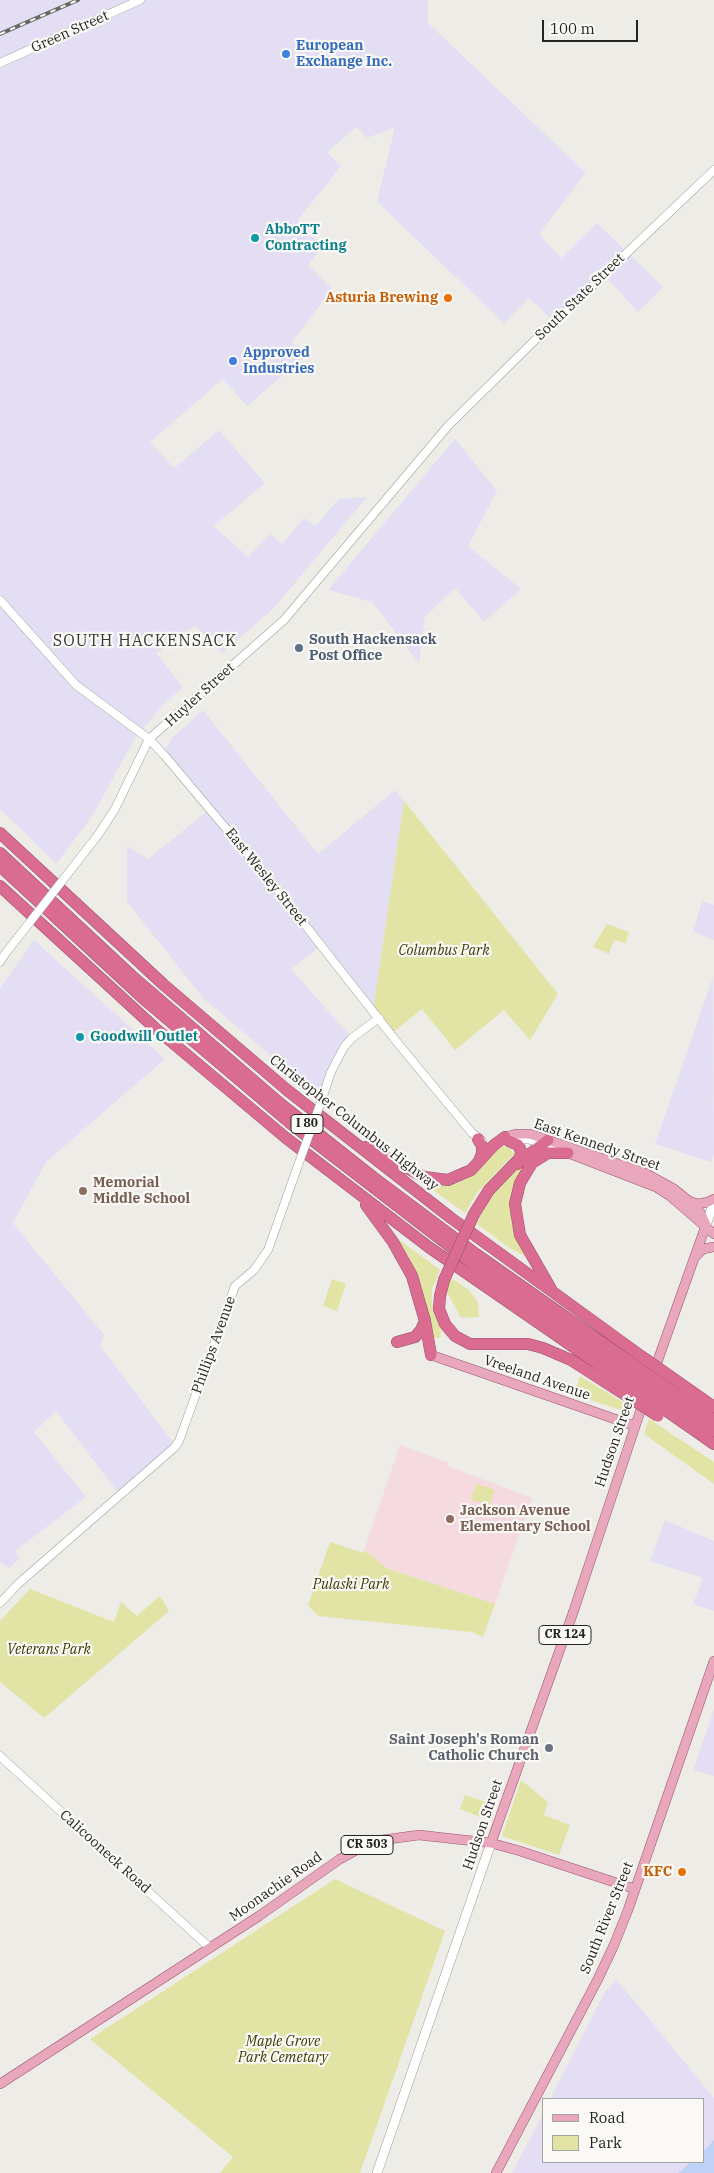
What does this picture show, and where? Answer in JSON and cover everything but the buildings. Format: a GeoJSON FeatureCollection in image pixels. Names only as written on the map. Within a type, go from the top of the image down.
{"type":"FeatureCollection","features":[{"type":"Feature","properties":{"kind":"highway","name":"Christopher Columbus Highway"},"geometry":{"type":"LineString","coordinates":[[0,833],[164,985],[251,1061],[340,1133],[554,1294],[634,1376]]}},
{"type":"Feature","properties":{"kind":"highway","name":"Christopher Columbus Highway"},"geometry":{"type":"LineString","coordinates":[[0,853],[158,999],[318,1134],[634,1376]]}},
{"type":"Feature","properties":{"kind":"highway","name":"Christopher Columbus Highway"},"geometry":{"type":"LineString","coordinates":[[0,866],[146,1002],[310,1139],[474,1265],[714,1431]]}},
{"type":"Feature","properties":{"kind":"highway","name":"Christopher Columbus Highway"},"geometry":{"type":"LineString","coordinates":[[0,886],[99,978],[187,1055],[359,1196],[437,1253],[634,1376]]}},
{"type":"Feature","properties":{"kind":"highway"},"geometry":{"type":"LineString","coordinates":[[340,1133],[424,1177],[448,1180],[458,1177],[478,1163],[494,1145],[507,1139],[516,1143],[521,1151],[520,1158],[512,1168]]}},
{"type":"Feature","properties":{"kind":"highway"},"geometry":{"type":"LineString","coordinates":[[475,1136],[482,1146],[482,1153],[478,1163]]}},
{"type":"Feature","properties":{"kind":"highway"},"geometry":{"type":"LineString","coordinates":[[545,1142],[512,1168],[489,1190],[474,1214],[444,1280],[439,1309],[445,1324],[455,1336],[470,1344],[528,1344],[571,1360],[634,1376],[664,1397],[688,1426],[714,1444]]}},
{"type":"Feature","properties":{"kind":"highway"},"geometry":{"type":"LineString","coordinates":[[554,1294],[520,1235],[515,1204],[520,1183],[532,1163],[548,1153],[568,1153]]}},
{"type":"Feature","properties":{"kind":"highway"},"geometry":{"type":"LineString","coordinates":[[359,1196],[393,1242],[408,1267],[418,1294],[431,1355]]}},
{"type":"Feature","properties":{"kind":"highway"},"geometry":{"type":"LineString","coordinates":[[397,1342],[415,1337],[425,1321]]}},
{"type":"Feature","properties":{"kind":"highway","name":"Christopher Columbus Highway"},"geometry":{"type":"LineString","coordinates":[[664,1397],[714,1407]]}},
{"type":"Feature","properties":{"kind":"highway","name":"Christopher Columbus Highway"},"geometry":{"type":"LineString","coordinates":[[664,1397],[714,1420]]}},
{"type":"Feature","properties":{"kind":"main road","name":"East Kennedy Street"},"geometry":{"type":"LineString","coordinates":[[507,1139],[516,1134],[530,1134],[545,1142],[645,1173],[674,1189],[689,1201],[700,1212],[706,1225]]}},
{"type":"Feature","properties":{"kind":"main road","name":"East Kennedy Street"},"geometry":{"type":"LineString","coordinates":[[568,1153],[656,1187],[670,1196],[696,1220],[706,1225]]}},
{"type":"Feature","properties":{"kind":"main road"},"geometry":{"type":"LineString","coordinates":[[689,1201],[698,1204],[714,1200]]}},
{"type":"Feature","properties":{"kind":"main road","name":"Hudson Street"},"geometry":{"type":"LineString","coordinates":[[377,2173],[574,1610],[635,1426],[714,1200]]}},
{"type":"Feature","properties":{"kind":"main road"},"geometry":{"type":"LineString","coordinates":[[706,1225],[714,1234]]}},
{"type":"Feature","properties":{"kind":"main road"},"geometry":{"type":"LineString","coordinates":[[695,1257],[703,1249],[714,1247]]}},
{"type":"Feature","properties":{"kind":"main road","name":"Vreeland Avenue"},"geometry":{"type":"LineString","coordinates":[[431,1355],[635,1426]]}},
{"type":"Feature","properties":{"kind":"main road","name":"South River Street"},"geometry":{"type":"LineString","coordinates":[[496,2173],[614,1945],[714,1661]]}},
{"type":"Feature","properties":{"kind":"main road","name":"Moonachie Road"},"geometry":{"type":"LineString","coordinates":[[0,2084],[210,1948],[340,1859],[367,1845],[396,1837],[419,1836],[491,1843]]}},
{"type":"Feature","properties":{"kind":"main road","name":"CR 503"},"geometry":{"type":"LineString","coordinates":[[491,1843],[635,1889]]}},
{"type":"Feature","properties":{"kind":"street","name":"Green Street"},"geometry":{"type":"LineString","coordinates":[[0,63],[140,0]]}},
{"type":"Feature","properties":{"kind":"street","name":"South State Street"},"geometry":{"type":"LineString","coordinates":[[448,426],[530,345],[714,170]]}},
{"type":"Feature","properties":{"kind":"street","name":"Huyler Street"},"geometry":{"type":"LineString","coordinates":[[0,962],[116,809],[149,739],[284,620],[448,426]]}},
{"type":"Feature","properties":{"kind":"street","name":"East Wesley Street"},"geometry":{"type":"LineString","coordinates":[[0,600],[76,685],[149,739],[276,888],[378,1018]]}},
{"type":"Feature","properties":{"kind":"street","name":"Phillips Avenue"},"geometry":{"type":"LineString","coordinates":[[0,1603],[18,1584],[175,1447],[179,1441],[236,1286],[254,1270],[268,1250],[331,1072],[344,1047],[352,1038],[378,1018]]}},
{"type":"Feature","properties":{"kind":"street"},"geometry":{"type":"LineString","coordinates":[[378,1018],[475,1136],[494,1145]]}},
{"type":"Feature","properties":{"kind":"street","name":"East Kennedy Street"},"geometry":{"type":"LineString","coordinates":[[475,1136],[507,1139]]}},
{"type":"Feature","properties":{"kind":"street","name":"East Kennedy Street"},"geometry":{"type":"LineString","coordinates":[[545,1142],[568,1153]]}},
{"type":"Feature","properties":{"kind":"street","name":"Calicooneck Road"},"geometry":{"type":"LineString","coordinates":[[0,1756],[210,1948]]}},
{"type":"Feature","properties":{"kind":"shaded area"},"geometry":{"type":"Polygon","coordinates":[[[0,0],[428,0],[428,23],[586,173],[539,234],[561,258],[597,223],[663,287],[638,312],[605,276],[556,324],[529,298],[504,323],[377,202],[395,127],[367,138],[357,127],[327,152],[341,166],[297,221],[323,246],[308,265],[332,289],[291,343],[309,353],[247,406],[223,379],[150,442],[174,468],[219,430],[265,483],[214,526],[248,557],[270,534],[282,544],[304,518],[315,526],[339,499],[367,497],[273,609],[222,653],[195,626],[156,653],[183,687],[160,708],[134,740],[93,815],[56,864],[0,809],[0,0]]]}},
{"type":"Feature","properties":{"kind":"shaded area"},"geometry":{"type":"Polygon","coordinates":[[[455,439],[497,491],[468,546],[521,589],[484,622],[455,588],[425,617],[419,663],[372,602],[328,590],[455,439]]]}},
{"type":"Feature","properties":{"kind":"shaded area"},"geometry":{"type":"Polygon","coordinates":[[[203,710],[318,854],[395,790],[404,801],[373,1010],[321,946],[291,969],[352,1038],[323,1096],[308,1087],[204,999],[127,902],[127,846],[148,859],[210,809],[164,752],[172,738],[203,710]]]}},
{"type":"Feature","properties":{"kind":"shaded area"},"geometry":{"type":"Polygon","coordinates":[[[702,901],[714,905],[714,940],[693,932],[702,901]]]}},
{"type":"Feature","properties":{"kind":"shaded area"},"geometry":{"type":"Polygon","coordinates":[[[34,940],[165,1059],[46,1162],[13,1223],[104,1335],[100,1346],[176,1446],[119,1494],[56,1411],[34,1432],[86,1497],[15,1551],[20,1558],[9,1568],[0,1562],[0,988],[34,940]]]}},
{"type":"Feature","properties":{"kind":"shaded area"},"geometry":{"type":"Polygon","coordinates":[[[713,977],[714,1155],[711,1162],[655,1144],[713,977]]]}},
{"type":"Feature","properties":{"kind":"shaded area","name":"Jackson Avenue Elementary School"},"geometry":{"type":"Polygon","coordinates":[[[400,1445],[449,1463],[448,1466],[532,1498],[495,1604],[386,1568],[364,1551],[400,1445]]]}},
{"type":"Feature","properties":{"kind":"shaded area"},"geometry":{"type":"Polygon","coordinates":[[[665,1520],[714,1541],[714,1611],[693,1604],[703,1578],[650,1561],[665,1520]]]}},
{"type":"Feature","properties":{"kind":"shaded area"},"geometry":{"type":"Polygon","coordinates":[[[714,1710],[714,1776],[693,1770],[714,1710]]]}},
{"type":"Feature","properties":{"kind":"shaded area"},"geometry":{"type":"Polygon","coordinates":[[[617,1980],[714,2098],[714,2140],[704,2150],[704,2098],[551,2098],[605,1992],[617,1980]]]}},
{"type":"Feature","properties":{"kind":"shaded area"},"geometry":{"type":"Polygon","coordinates":[[[542,2116],[542,2163],[691,2163],[681,2173],[512,2173],[542,2116]]]}},
{"type":"Feature","properties":{"kind":"green space","name":"Columbus Park"},"geometry":{"type":"Polygon","coordinates":[[[404,801],[558,994],[530,1040],[504,1010],[455,1050],[422,1009],[392,1033],[373,1010],[404,801]]]}},
{"type":"Feature","properties":{"kind":"green space"},"geometry":{"type":"Polygon","coordinates":[[[607,924],[629,932],[626,943],[614,940],[609,954],[593,947],[607,924]]]}},
{"type":"Feature","properties":{"kind":"green space"},"geometry":{"type":"Polygon","coordinates":[[[509,1146],[514,1154],[476,1194],[465,1213],[418,1179],[445,1185],[458,1183],[476,1173],[499,1148],[509,1146]]]}},
{"type":"Feature","properties":{"kind":"green space"},"geometry":{"type":"Polygon","coordinates":[[[526,1162],[513,1189],[511,1222],[528,1257],[511,1249],[477,1224],[490,1196],[526,1162]]]}},
{"type":"Feature","properties":{"kind":"green space"},"geometry":{"type":"Polygon","coordinates":[[[398,1239],[440,1270],[432,1289],[432,1302],[441,1331],[440,1338],[432,1338],[421,1286],[410,1259],[398,1239]]]}},
{"type":"Feature","properties":{"kind":"green space"},"geometry":{"type":"Polygon","coordinates":[[[451,1278],[469,1290],[478,1302],[479,1317],[461,1318],[446,1290],[451,1278]]]}},
{"type":"Feature","properties":{"kind":"green space"},"geometry":{"type":"Polygon","coordinates":[[[332,1279],[346,1284],[337,1311],[323,1306],[332,1279]]]}},
{"type":"Feature","properties":{"kind":"green space"},"geometry":{"type":"Polygon","coordinates":[[[580,1376],[631,1407],[629,1413],[574,1394],[580,1376]]]}},
{"type":"Feature","properties":{"kind":"green space"},"geometry":{"type":"Polygon","coordinates":[[[649,1419],[714,1462],[714,1484],[644,1434],[649,1419]]]}},
{"type":"Feature","properties":{"kind":"green space"},"geometry":{"type":"Polygon","coordinates":[[[477,1484],[495,1490],[489,1506],[471,1499],[477,1484]]]}},
{"type":"Feature","properties":{"kind":"green space","name":"Pulaski Park"},"geometry":{"type":"Polygon","coordinates":[[[330,1542],[363,1553],[364,1551],[369,1553],[386,1568],[495,1604],[483,1637],[472,1632],[318,1616],[308,1605],[330,1542]]]}},
{"type":"Feature","properties":{"kind":"green space","name":"Veterans Park"},"geometry":{"type":"Polygon","coordinates":[[[30,1589],[114,1622],[121,1602],[137,1616],[160,1596],[169,1611],[44,1718],[0,1682],[0,1621],[30,1589]]]}},
{"type":"Feature","properties":{"kind":"green space"},"geometry":{"type":"Polygon","coordinates":[[[521,1780],[548,1802],[544,1815],[570,1825],[559,1855],[502,1836],[521,1780]]]}},
{"type":"Feature","properties":{"kind":"green space"},"geometry":{"type":"Polygon","coordinates":[[[465,1795],[494,1805],[490,1816],[478,1816],[460,1809],[465,1795]]]}},
{"type":"Feature","properties":{"kind":"green space","name":"Maple Grove Park Cemetary"},"geometry":{"type":"Polygon","coordinates":[[[335,1879],[445,1931],[360,2173],[220,2173],[233,2157],[90,2039],[335,1879]]]}},
{"type":"Feature","properties":{"kind":"water"},"geometry":{"type":"Polygon","coordinates":[[[714,2140],[714,2173],[678,2173],[690,2163],[704,2163],[704,2150],[714,2140]]]}},
{"type":"Feature","properties":{"kind":"railway"},"geometry":{"type":"LineString","coordinates":[[0,34],[78,0]]}},
{"type":"Feature","properties":{"kind":"place","name":"European Exchange Inc."},"geometry":{"type":"Point","coordinates":[286,54]}},
{"type":"Feature","properties":{"kind":"place","name":"AbboTT Contracting"},"geometry":{"type":"Point","coordinates":[255,238]}},
{"type":"Feature","properties":{"kind":"place","name":"Asturia Brewing"},"geometry":{"type":"Point","coordinates":[448,298]}},
{"type":"Feature","properties":{"kind":"place","name":"Approved Industries"},"geometry":{"type":"Point","coordinates":[233,361]}},
{"type":"Feature","properties":{"kind":"place","name":"South Hackensack Post Office"},"geometry":{"type":"Point","coordinates":[299,648]}},
{"type":"Feature","properties":{"kind":"place","name":"Goodwill Outlet"},"geometry":{"type":"Point","coordinates":[80,1037]}},
{"type":"Feature","properties":{"kind":"place","name":"Memorial Middle School"},"geometry":{"type":"Point","coordinates":[83,1191]}},
{"type":"Feature","properties":{"kind":"place","name":"Jackson Avenue Elementary School"},"geometry":{"type":"Point","coordinates":[450,1519]}},
{"type":"Feature","properties":{"kind":"place","name":"Saint Joseph's Roman Catholic Church"},"geometry":{"type":"Point","coordinates":[549,1748]}},
{"type":"Feature","properties":{"kind":"place","name":"KFC"},"geometry":{"type":"Point","coordinates":[682,1872]}},
{"type":"Feature","properties":{"kind":"district","name":"SOUTH HACKENSACK"},"geometry":{"type":"Point","coordinates":[145,641]}}]}
